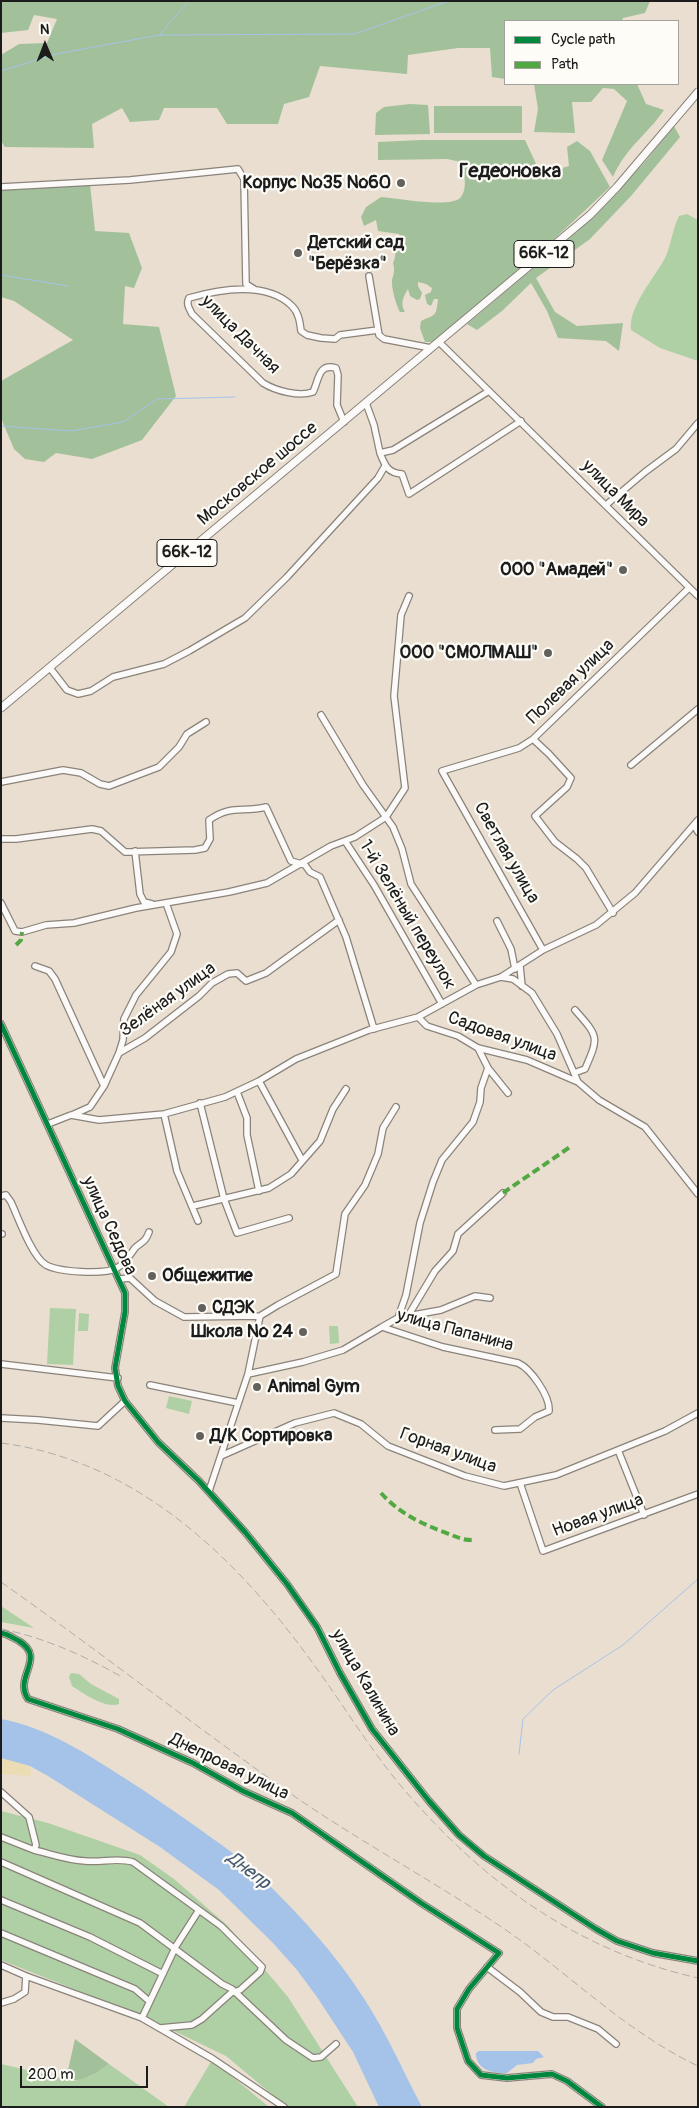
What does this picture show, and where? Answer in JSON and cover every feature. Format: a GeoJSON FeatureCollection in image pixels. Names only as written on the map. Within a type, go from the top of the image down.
{"type":"FeatureCollection","features":[{"type":"Feature","properties":{"kind":"main road","name":"66К-12"},"geometry":{"type":"LineString","coordinates":[[431,348],[590,215],[617,187],[698,92]]}},
{"type":"Feature","properties":{"kind":"main road","name":"Московское шоссе"},"geometry":{"type":"LineString","coordinates":[[1,708],[431,348]]}},
{"type":"Feature","properties":{"kind":"street"},"geometry":{"type":"LineString","coordinates":[[1,187],[130,180],[238,169],[244,178],[246,284],[251,288],[268,292],[292,306],[298,314],[301,331],[307,335],[335,339],[340,335],[378,330]]}},
{"type":"Feature","properties":{"kind":"street"},"geometry":{"type":"LineString","coordinates":[[369,276],[379,335],[384,340],[431,348]]}},
{"type":"Feature","properties":{"kind":"street","name":"улица Дачная"},"geometry":{"type":"LineString","coordinates":[[259,290],[220,290],[189,298],[187,306],[192,314],[263,383],[274,390],[307,394],[313,392],[318,373],[323,369],[336,368],[337,405],[344,422]]}},
{"type":"Feature","properties":{"kind":"street","name":"улица Мира"},"geometry":{"type":"LineString","coordinates":[[439,342],[698,596]]}},
{"type":"Feature","properties":{"kind":"street"},"geometry":{"type":"LineString","coordinates":[[380,453],[392,450],[489,391]]}},
{"type":"Feature","properties":{"kind":"street"},"geometry":{"type":"LineString","coordinates":[[366,403],[385,466],[391,472],[402,474],[409,494],[521,421]]}},
{"type":"Feature","properties":{"kind":"street"},"geometry":{"type":"LineString","coordinates":[[606,505],[676,449],[698,423]]}},
{"type":"Feature","properties":{"kind":"street"},"geometry":{"type":"LineString","coordinates":[[50,668],[67,690],[78,694],[91,691],[113,677],[164,664],[189,652],[245,618],[378,478],[385,466]]}},
{"type":"Feature","properties":{"kind":"street","name":"Полевая улица"},"geometry":{"type":"LineString","coordinates":[[613,913],[586,868],[577,858],[555,842],[535,816],[567,787],[571,778],[533,739],[689,588]]}},
{"type":"Feature","properties":{"kind":"street"},"geometry":{"type":"LineString","coordinates":[[1,903],[15,930],[22,932],[46,925],[74,923],[136,908],[157,906],[267,883],[331,846],[375,826],[386,817],[405,788],[394,696],[401,615],[409,596]]}},
{"type":"Feature","properties":{"kind":"street"},"geometry":{"type":"LineString","coordinates":[[631,765],[698,709]]}},
{"type":"Feature","properties":{"kind":"street"},"geometry":{"type":"LineString","coordinates":[[321,714],[364,785],[393,827],[402,849],[411,884],[476,985]]}},
{"type":"Feature","properties":{"kind":"street"},"geometry":{"type":"LineString","coordinates":[[1,782],[63,770],[81,773],[100,784],[109,786],[159,767],[179,747],[187,734],[206,722]]}},
{"type":"Feature","properties":{"kind":"street","name":"Светлая улица"},"geometry":{"type":"LineString","coordinates":[[533,739],[519,748],[442,771],[543,950]]}},
{"type":"Feature","properties":{"kind":"street"},"geometry":{"type":"LineString","coordinates":[[1,839],[16,839],[92,829],[101,832],[125,852],[195,850],[206,848],[210,839],[209,820],[220,812],[230,809],[266,807],[291,861],[298,865],[305,865],[310,872],[320,877],[346,936],[374,1029]]}},
{"type":"Feature","properties":{"kind":"street"},"geometry":{"type":"LineString","coordinates":[[71,1115],[99,1120],[164,1114],[225,1097],[259,1081],[296,1059],[374,1029],[418,1017],[476,985],[501,977],[543,950],[596,925],[635,894],[696,822]]}},
{"type":"Feature","properties":{"kind":"street"},"geometry":{"type":"LineString","coordinates":[[696,822],[698,832]]}},
{"type":"Feature","properties":{"kind":"street","name":"1-й Зелёный переулок"},"geometry":{"type":"LineString","coordinates":[[345,841],[374,885],[442,1004]]}},
{"type":"Feature","properties":{"kind":"street"},"geometry":{"type":"LineString","coordinates":[[136,851],[140,894],[144,902],[157,906]]}},
{"type":"Feature","properties":{"kind":"street"},"geometry":{"type":"LineString","coordinates":[[119,1053],[123,1040],[124,1020],[136,995],[171,952],[177,934],[166,903]]}},
{"type":"Feature","properties":{"kind":"street","name":"Зелёная улица"},"geometry":{"type":"LineString","coordinates":[[48,1124],[90,1107],[104,1086],[119,1053],[144,1038],[199,996],[212,983],[228,974],[237,974],[246,981],[254,980],[338,920]]}},
{"type":"Feature","properties":{"kind":"street"},"geometry":{"type":"LineString","coordinates":[[497,921],[518,967],[522,986]]}},
{"type":"Feature","properties":{"kind":"street"},"geometry":{"type":"LineString","coordinates":[[35,966],[49,971],[55,979],[104,1086]]}},
{"type":"Feature","properties":{"kind":"street","name":"Садовая улица"},"geometry":{"type":"LineString","coordinates":[[501,977],[513,979],[532,993],[552,1026],[578,1082]]}},
{"type":"Feature","properties":{"kind":"street"},"geometry":{"type":"LineString","coordinates":[[574,1073],[585,1069],[596,1044],[594,1031],[575,1010]]}},
{"type":"Feature","properties":{"kind":"street","name":"Садовая улица"},"geometry":{"type":"LineString","coordinates":[[418,1017],[427,1026],[458,1036],[478,1048],[526,1060],[578,1082],[599,1100],[645,1128],[698,1194]]}},
{"type":"Feature","properties":{"kind":"street","name":"улица Седова"},"geometry":{"type":"LineString","coordinates":[[1,1024],[120,1279],[125,1294],[125,1312],[115,1368],[125,1401],[158,1442],[200,1481]]}},
{"type":"Feature","properties":{"kind":"street"},"geometry":{"type":"LineString","coordinates":[[478,1048],[488,1068],[508,1093]]}},
{"type":"Feature","properties":{"kind":"street"},"geometry":{"type":"LineString","coordinates":[[398,1318],[406,1295],[420,1222],[433,1182],[442,1160],[473,1122],[488,1068]]}},
{"type":"Feature","properties":{"kind":"street"},"geometry":{"type":"LineString","coordinates":[[259,1081],[302,1160]]}},
{"type":"Feature","properties":{"kind":"street"},"geometry":{"type":"LineString","coordinates":[[193,1206],[259,1192],[291,1174],[320,1141],[333,1109],[346,1089]]}},
{"type":"Feature","properties":{"kind":"street"},"geometry":{"type":"LineString","coordinates":[[237,1092],[247,1118],[247,1135],[259,1192]]}},
{"type":"Feature","properties":{"kind":"street"},"geometry":{"type":"LineString","coordinates":[[200,1103],[224,1199],[238,1233],[290,1218]]}},
{"type":"Feature","properties":{"kind":"street"},"geometry":{"type":"LineString","coordinates":[[120,1279],[130,1278],[155,1301],[184,1317],[260,1316],[336,1274],[345,1214],[365,1185],[378,1154],[383,1128],[396,1107]]}},
{"type":"Feature","properties":{"kind":"street"},"geometry":{"type":"LineString","coordinates":[[164,1114],[177,1171],[198,1221]]}},
{"type":"Feature","properties":{"kind":"street"},"geometry":{"type":"LineString","coordinates":[[408,1316],[435,1271],[453,1251],[458,1234],[503,1192]]}},
{"type":"Feature","properties":{"kind":"street"},"geometry":{"type":"LineString","coordinates":[[1,1196],[6,1196],[11,1202],[35,1253],[46,1265],[80,1272],[115,1269],[130,1258],[136,1247],[146,1241],[149,1232]]}},
{"type":"Feature","properties":{"kind":"street"},"geometry":{"type":"LineString","coordinates":[[382,1327],[398,1318],[441,1310],[475,1296],[490,1298]]}},
{"type":"Feature","properties":{"kind":"street"},"geometry":{"type":"LineString","coordinates":[[208,1491],[248,1374],[260,1316]]}},
{"type":"Feature","properties":{"kind":"street","name":"улица Папанина"},"geometry":{"type":"LineString","coordinates":[[248,1374],[303,1362],[343,1350],[382,1327],[443,1347],[518,1362],[526,1366],[543,1392],[549,1406],[549,1411],[535,1417],[520,1429],[495,1430]]}},
{"type":"Feature","properties":{"kind":"street"},"geometry":{"type":"LineString","coordinates":[[1,1364],[119,1378]]}},
{"type":"Feature","properties":{"kind":"street"},"geometry":{"type":"LineString","coordinates":[[150,1385],[238,1403]]}},
{"type":"Feature","properties":{"kind":"street"},"geometry":{"type":"LineString","coordinates":[[1,1418],[98,1426],[125,1401]]}},
{"type":"Feature","properties":{"kind":"street","name":"Горная улица"},"geometry":{"type":"LineString","coordinates":[[221,1456],[295,1423],[334,1414],[360,1424],[388,1446],[465,1476],[504,1486],[521,1485],[556,1475],[665,1431],[698,1413]]}},
{"type":"Feature","properties":{"kind":"street"},"geometry":{"type":"LineString","coordinates":[[618,1450],[644,1515]]}},
{"type":"Feature","properties":{"kind":"street","name":"улица Калинина"},"geometry":{"type":"LineString","coordinates":[[200,1481],[287,1584],[317,1627],[340,1674],[372,1729],[429,1801],[459,1835],[484,1856],[617,1941],[653,1953],[698,1961]]}},
{"type":"Feature","properties":{"kind":"street","name":"Новая улица"},"geometry":{"type":"LineString","coordinates":[[521,1485],[544,1552],[698,1494]]}},
{"type":"Feature","properties":{"kind":"street","name":"Днепровая улица"},"geometry":{"type":"LineString","coordinates":[[1,1633],[23,1644],[32,1654],[32,1661],[23,1684],[24,1694],[28,1699],[118,1729],[193,1763],[243,1791],[292,1813],[405,1893],[499,1953],[487,1967]]}},
{"type":"Feature","properties":{"kind":"street"},"geometry":{"type":"LineString","coordinates":[[1,1792],[29,1817],[36,1845],[34,1850]]}},
{"type":"Feature","properties":{"kind":"street"},"geometry":{"type":"LineString","coordinates":[[1,1837],[34,1850],[64,1858],[86,1862],[124,1859],[133,1862],[221,1926],[262,1967],[260,1972],[240,1990],[192,2025],[160,2028]]}},
{"type":"Feature","properties":{"kind":"street"},"geometry":{"type":"LineString","coordinates":[[1,1862],[140,1923],[235,1992],[286,2040],[313,2058],[321,2057],[336,2044]]}},
{"type":"Feature","properties":{"kind":"street"},"geometry":{"type":"LineString","coordinates":[[1,1900],[90,1936],[163,1974]]}},
{"type":"Feature","properties":{"kind":"street"},"geometry":{"type":"LineString","coordinates":[[142,2018],[175,1949],[199,1910]]}},
{"type":"Feature","properties":{"kind":"street"},"geometry":{"type":"LineString","coordinates":[[1,1933],[134,1989],[149,2001]]}},
{"type":"Feature","properties":{"kind":"street"},"geometry":{"type":"LineString","coordinates":[[1,1965],[26,1976],[142,2018],[213,2059],[284,2107]]}},
{"type":"Feature","properties":{"kind":"street"},"geometry":{"type":"LineString","coordinates":[[602,2107],[567,2081],[552,2074],[507,2078],[481,2075],[468,2061],[457,2028],[457,2009],[469,1989],[487,1967],[520,1992],[541,2012],[553,2017],[568,2017],[598,2029],[616,2044]]}},
{"type":"Feature","properties":{"kind":"street"},"geometry":{"type":"LineString","coordinates":[[1,2003],[14,1999],[25,1992],[26,1976]]}},
{"type":"Feature","properties":{"kind":"green space"},"geometry":{"type":"Polygon","coordinates":[[[1,1],[650,1],[645,13],[623,18],[622,20],[504,20],[504,79],[492,77],[490,48],[458,48],[408,55],[407,74],[320,66],[309,97],[284,104],[278,124],[227,124],[217,108],[164,108],[159,120],[130,122],[122,108],[92,124],[94,148],[5,147],[1,141],[1,55],[19,44],[47,43],[57,19],[34,15],[28,30],[1,33],[1,1]]]}},
{"type":"Feature","properties":{"kind":"green space"},"geometry":{"type":"Polygon","coordinates":[[[534,85],[637,85],[646,104],[664,110],[630,149],[613,177],[602,160],[627,101],[614,89],[603,88],[591,102],[572,102],[575,133],[534,132],[538,109],[534,85]]]}},
{"type":"Feature","properties":{"kind":"green space"},"geometry":{"type":"Polygon","coordinates":[[[410,104],[428,105],[430,134],[375,135],[376,113],[384,107],[410,104]]]}},
{"type":"Feature","properties":{"kind":"green space"},"geometry":{"type":"Polygon","coordinates":[[[434,106],[522,106],[522,133],[434,133],[434,106]]]}},
{"type":"Feature","properties":{"kind":"green space"},"geometry":{"type":"Polygon","coordinates":[[[674,126],[680,137],[631,196],[590,239],[536,278],[555,312],[577,326],[623,323],[619,351],[606,341],[558,338],[547,311],[531,283],[502,311],[477,330],[467,324],[581,228],[644,163],[674,126]]]}},
{"type":"Feature","properties":{"kind":"green space"},"geometry":{"type":"Polygon","coordinates":[[[525,140],[537,166],[562,168],[569,166],[567,147],[577,141],[590,151],[610,187],[551,242],[434,342],[425,342],[420,328],[421,321],[432,316],[437,309],[438,299],[434,299],[431,306],[427,304],[425,295],[431,292],[432,288],[418,282],[422,293],[420,299],[417,300],[410,296],[408,289],[403,300],[405,312],[400,312],[394,296],[392,283],[396,244],[401,239],[399,234],[378,231],[376,220],[364,226],[361,217],[366,207],[381,197],[436,203],[456,200],[461,197],[465,185],[461,162],[447,159],[378,160],[378,142],[525,140]]]}},
{"type":"Feature","properties":{"kind":"green space"},"geometry":{"type":"Polygon","coordinates":[[[90,184],[95,231],[129,233],[142,268],[134,288],[125,286],[123,324],[159,327],[176,396],[142,440],[92,459],[56,453],[44,462],[25,459],[14,449],[1,418],[1,381],[73,340],[14,301],[1,297],[1,190],[90,184]]]}},
{"type":"Feature","properties":{"kind":"green space"},"geometry":{"type":"Polygon","coordinates":[[[687,214],[698,220],[698,361],[660,348],[631,330],[633,312],[664,260],[679,216],[687,214]]]}},
{"type":"Feature","properties":{"kind":"green space"},"geometry":{"type":"Polygon","coordinates":[[[50,1308],[76,1309],[73,1365],[47,1364],[50,1308]]]}},
{"type":"Feature","properties":{"kind":"green space"},"geometry":{"type":"Polygon","coordinates":[[[79,1313],[89,1314],[88,1331],[78,1331],[79,1313]]]}},
{"type":"Feature","properties":{"kind":"green space"},"geometry":{"type":"Polygon","coordinates":[[[329,1326],[338,1326],[339,1343],[330,1344],[329,1326]]]}},
{"type":"Feature","properties":{"kind":"green space"},"geometry":{"type":"Polygon","coordinates":[[[169,1396],[192,1401],[189,1414],[166,1408],[169,1396]]]}},
{"type":"Feature","properties":{"kind":"green space"},"geometry":{"type":"Polygon","coordinates":[[[1,1606],[34,1628],[1,1622],[1,1606]]]}},
{"type":"Feature","properties":{"kind":"green space"},"geometry":{"type":"Polygon","coordinates":[[[71,1673],[79,1674],[91,1684],[119,1699],[119,1704],[113,1705],[101,1702],[72,1686],[69,1677],[71,1673]]]}},
{"type":"Feature","properties":{"kind":"green space"},"geometry":{"type":"Polygon","coordinates":[[[1,1811],[48,1823],[140,1855],[174,1879],[228,1926],[288,1997],[358,2107],[287,2107],[226,2056],[149,2019],[1,1960],[1,1811]]]}},
{"type":"Feature","properties":{"kind":"green space"},"geometry":{"type":"Polygon","coordinates":[[[75,2039],[109,2064],[83,2079],[66,2079],[75,2039]]]}},
{"type":"Feature","properties":{"kind":"green space"},"geometry":{"type":"Polygon","coordinates":[[[212,2060],[269,2107],[184,2107],[212,2060]]]}},
{"type":"Feature","properties":{"kind":"green space"},"geometry":{"type":"Polygon","coordinates":[[[1,2064],[74,2081],[91,2076],[109,2064],[169,2107],[1,2107],[1,2064]]]}},
{"type":"Feature","properties":{"kind":"sand"},"geometry":{"type":"Polygon","coordinates":[[[1,1758],[30,1766],[31,1776],[1,1774],[1,1758]]]}},
{"type":"Feature","properties":{"kind":"water","name":"Днепр"},"geometry":{"type":"Polygon","coordinates":[[[1,1719],[35,1728],[82,1752],[162,1803],[248,1866],[285,1901],[314,1933],[354,1983],[381,2026],[422,2107],[379,2107],[353,2052],[317,1997],[297,1970],[272,1942],[219,1890],[160,1847],[48,1776],[30,1766],[1,1758],[1,1719]]]}},
{"type":"Feature","properties":{"kind":"water"},"geometry":{"type":"Polygon","coordinates":[[[479,2051],[538,2051],[544,2057],[536,2059],[533,2063],[517,2065],[507,2073],[487,2070],[482,2067],[477,2059],[476,2053],[479,2051]]]}},
{"type":"Feature","properties":{"kind":"waterway"},"geometry":{"type":"LineString","coordinates":[[160,34],[189,1]]}},
{"type":"Feature","properties":{"kind":"waterway"},"geometry":{"type":"LineString","coordinates":[[1,71],[56,54],[159,35],[354,34],[449,1]]}},
{"type":"Feature","properties":{"kind":"waterway"},"geometry":{"type":"LineString","coordinates":[[1,275],[68,286]]}},
{"type":"Feature","properties":{"kind":"waterway"},"geometry":{"type":"LineString","coordinates":[[1,426],[71,431],[123,422],[157,399],[235,397]]}},
{"type":"Feature","properties":{"kind":"waterway"},"geometry":{"type":"LineString","coordinates":[[519,1754],[523,1719],[553,1690],[623,1645],[698,1579]]}},
{"type":"Feature","properties":{"kind":"railway"},"geometry":{"type":"LineString","coordinates":[[1,1443],[49,1453],[95,1469],[137,1491],[176,1518],[213,1549],[248,1583],[309,1658],[372,1749],[399,1784],[444,1833],[475,1862],[507,1888],[578,1934],[616,1952],[698,1978]]}},
{"type":"Feature","properties":{"kind":"railway"},"geometry":{"type":"LineString","coordinates":[[1,1582],[294,1796],[500,1926],[645,2036],[698,2066]]}},
{"type":"Feature","properties":{"kind":"railway"},"geometry":{"type":"LineString","coordinates":[[1,1629],[17,1632],[63,1648],[122,1677]]}},
{"type":"Feature","properties":{"kind":"marked path"},"geometry":{"type":"LineString","coordinates":[[16,945],[21,940],[22,932]]}},
{"type":"Feature","properties":{"kind":"marked path"},"geometry":{"type":"LineString","coordinates":[[503,1193],[570,1147]]}},
{"type":"Feature","properties":{"kind":"marked path"},"geometry":{"type":"LineString","coordinates":[[381,1493],[394,1506],[416,1520],[465,1540],[474,1540]]}},
{"type":"Feature","properties":{"kind":"cycle path"},"geometry":{"type":"LineString","coordinates":[[1,1024],[125,1293],[125,1312],[115,1368],[118,1386],[125,1401],[158,1442],[199,1481],[245,1532],[287,1584],[317,1627],[340,1673],[372,1729],[429,1801],[459,1835],[484,1856],[617,1941],[653,1953],[698,1961]]}},
{"type":"Feature","properties":{"kind":"cycle path"},"geometry":{"type":"LineString","coordinates":[[1,1633],[19,1641],[27,1647],[30,1654],[24,1683],[24,1691],[28,1699],[118,1729],[193,1763],[243,1791],[292,1813],[421,1903],[499,1953],[469,1989],[457,2009],[457,2028],[468,2061],[481,2075],[507,2078],[552,2074],[567,2081],[602,2107]]}},
{"type":"Feature","properties":{"kind":"place","name":"Корпус №35 №60"},"geometry":{"type":"Point","coordinates":[401,183]}},
{"type":"Feature","properties":{"kind":"place","name":"Детский сад \"Берёзка\""},"geometry":{"type":"Point","coordinates":[298,253]}},
{"type":"Feature","properties":{"kind":"place","name":"ООО \"Амадей\""},"geometry":{"type":"Point","coordinates":[623,570]}},
{"type":"Feature","properties":{"kind":"place","name":"ООО \"СМОЛМАШ\""},"geometry":{"type":"Point","coordinates":[548,653]}},
{"type":"Feature","properties":{"kind":"place","name":"Общежитие"},"geometry":{"type":"Point","coordinates":[152,1276]}},
{"type":"Feature","properties":{"kind":"place","name":"СДЭК"},"geometry":{"type":"Point","coordinates":[202,1308]}},
{"type":"Feature","properties":{"kind":"place","name":"Школа № 24"},"geometry":{"type":"Point","coordinates":[303,1332]}},
{"type":"Feature","properties":{"kind":"place","name":"Animal Gym"},"geometry":{"type":"Point","coordinates":[257,1387]}},
{"type":"Feature","properties":{"kind":"place","name":"Д/К Сортировка"},"geometry":{"type":"Point","coordinates":[200,1436]}},
{"type":"Feature","properties":{"kind":"district","name":"Гедеоновка"},"geometry":{"type":"Point","coordinates":[510,172]}}]}
